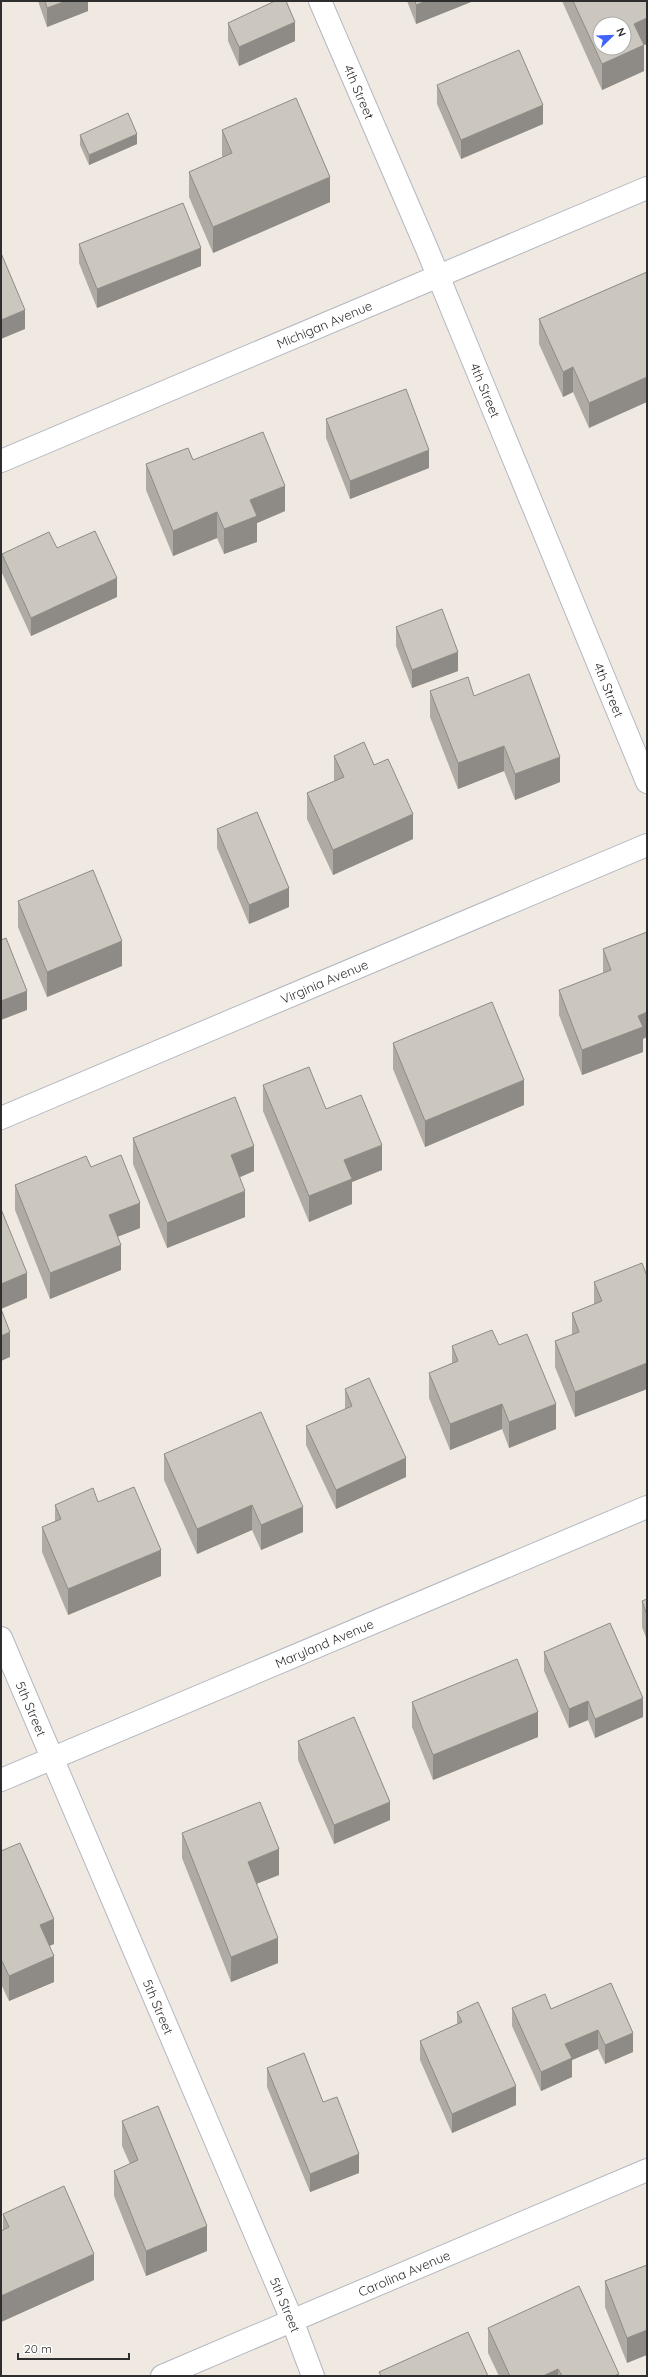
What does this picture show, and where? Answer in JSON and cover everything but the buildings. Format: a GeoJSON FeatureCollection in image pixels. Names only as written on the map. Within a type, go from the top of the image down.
{"type":"FeatureCollection","features":[{"type":"Feature","properties":{"kind":"street","name":"4th Street"},"geometry":{"type":"LineString","coordinates":[[320,1],[437,276],[647,782]]}},
{"type":"Feature","properties":{"kind":"street","name":"Michigan Avenue"},"geometry":{"type":"LineString","coordinates":[[1,461],[647,188]]}},
{"type":"Feature","properties":{"kind":"street","name":"Virginia Avenue"},"geometry":{"type":"LineString","coordinates":[[1,1118],[647,845]]}},
{"type":"Feature","properties":{"kind":"street","name":"Maryland Avenue"},"geometry":{"type":"LineString","coordinates":[[1,1780],[647,1507]]}},
{"type":"Feature","properties":{"kind":"street","name":"5th Street"},"geometry":{"type":"LineString","coordinates":[[1,1638],[292,2320],[313,2376]]}},
{"type":"Feature","properties":{"kind":"street","name":"Carolina Avenue"},"geometry":{"type":"LineString","coordinates":[[162,2376],[647,2170]]}}]}
